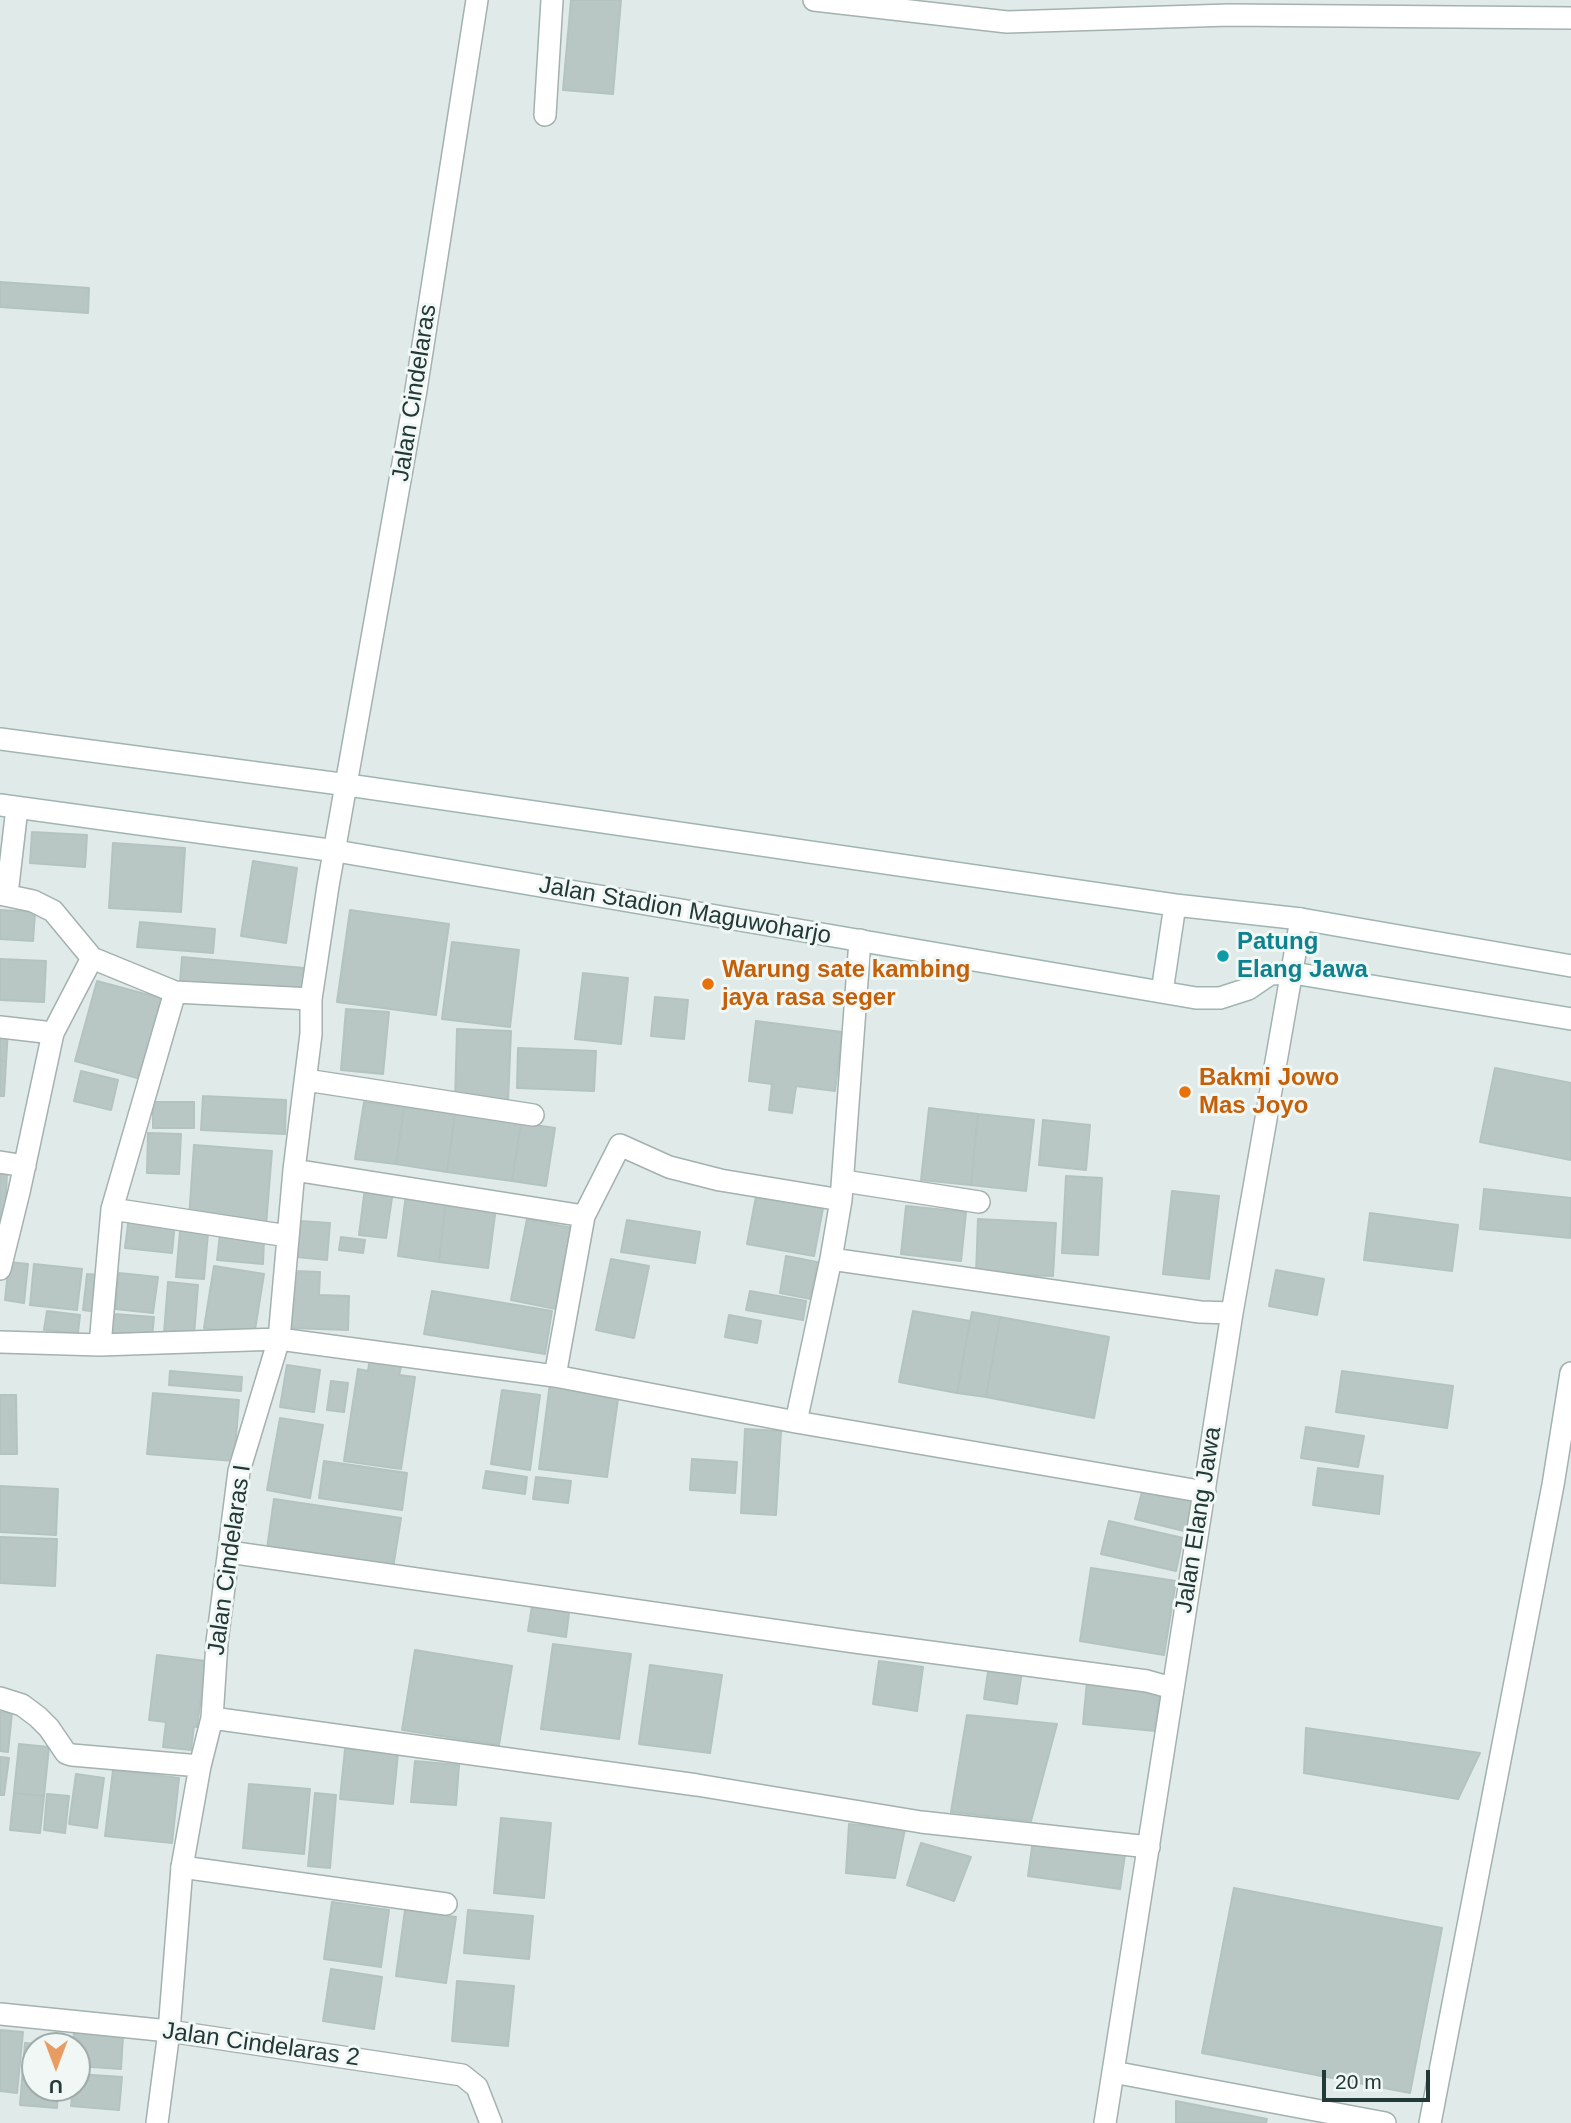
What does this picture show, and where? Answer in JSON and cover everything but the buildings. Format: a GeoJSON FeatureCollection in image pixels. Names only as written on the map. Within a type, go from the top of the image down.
{"type":"FeatureCollection","features":[{"type":"Feature","properties":{"kind":"street","name":"Jalan Cindelaras"},"geometry":{"type":"LineString","coordinates":[[336,852],[416,390],[477,0]]}},
{"type":"Feature","properties":{"kind":"street"},"geometry":{"type":"LineString","coordinates":[[545,115],[552,0]]}},
{"type":"Feature","properties":{"kind":"street"},"geometry":{"type":"LineString","coordinates":[[814,0],[1007,22],[1229,15],[1571,18]]}},
{"type":"Feature","properties":{"kind":"street"},"geometry":{"type":"LineString","coordinates":[[1005,0],[1007,22]]}},
{"type":"Feature","properties":{"kind":"street"},"geometry":{"type":"LineString","coordinates":[[0,739],[348,785],[1175,905],[1301,919],[1571,966]]}},
{"type":"Feature","properties":{"kind":"street"},"geometry":{"type":"LineString","coordinates":[[9,806],[4,894],[33,901],[53,911],[92,958],[175,992],[311,999]]}},
{"type":"Feature","properties":{"kind":"street","name":"Jalan Stadion Maguwoharjo"},"geometry":{"type":"LineString","coordinates":[[9,806],[336,852],[1196,998],[1220,998],[1248,989],[1270,974],[1293,973],[1571,1019]]}},
{"type":"Feature","properties":{"kind":"street","name":"Jalan Cindelaras I"},"geometry":{"type":"LineString","coordinates":[[157,2123],[169,2031],[182,1867],[200,1766],[212,1718],[217,1642],[239,1471],[279,1339],[294,1170],[311,1034],[311,999],[328,886],[336,852]]}},
{"type":"Feature","properties":{"kind":"street"},"geometry":{"type":"LineString","coordinates":[[1162,992],[1175,905]]}},
{"type":"Feature","properties":{"kind":"street","name":"Jalan Elang Jawa"},"geometry":{"type":"LineString","coordinates":[[1105,2123],[1232,1313],[1301,919]]}},
{"type":"Feature","properties":{"kind":"street"},"geometry":{"type":"LineString","coordinates":[[796,1422],[831,1259],[842,1190],[849,1055],[860,940]]}},
{"type":"Feature","properties":{"kind":"street"},"geometry":{"type":"LineString","coordinates":[[0,1269],[53,1033],[92,958]]}},
{"type":"Feature","properties":{"kind":"street"},"geometry":{"type":"LineString","coordinates":[[100,1345],[112,1209],[175,992]]}},
{"type":"Feature","properties":{"kind":"street"},"geometry":{"type":"LineString","coordinates":[[0,1027],[53,1033]]}},
{"type":"Feature","properties":{"kind":"street"},"geometry":{"type":"LineString","coordinates":[[306,1080],[533,1115]]}},
{"type":"Feature","properties":{"kind":"street"},"geometry":{"type":"LineString","coordinates":[[555,1376],[584,1216],[620,1145],[669,1167],[720,1180],[979,1202]]}},
{"type":"Feature","properties":{"kind":"street"},"geometry":{"type":"LineString","coordinates":[[0,1162],[25,1166]]}},
{"type":"Feature","properties":{"kind":"street"},"geometry":{"type":"LineString","coordinates":[[294,1170],[584,1216]]}},
{"type":"Feature","properties":{"kind":"street"},"geometry":{"type":"LineString","coordinates":[[112,1209],[288,1236]]}},
{"type":"Feature","properties":{"kind":"street"},"geometry":{"type":"LineString","coordinates":[[831,1259],[1200,1312],[1232,1313]]}},
{"type":"Feature","properties":{"kind":"street"},"geometry":{"type":"LineString","coordinates":[[0,1342],[100,1345],[279,1339],[555,1376],[796,1422],[1205,1492]]}},
{"type":"Feature","properties":{"kind":"street"},"geometry":{"type":"LineString","coordinates":[[1430,2123],[1548,1512],[1571,1373]]}},
{"type":"Feature","properties":{"kind":"street"},"geometry":{"type":"LineString","coordinates":[[229,1552],[855,1643],[1147,1681],[1172,1688]]}},
{"type":"Feature","properties":{"kind":"street"},"geometry":{"type":"LineString","coordinates":[[0,1698],[22,1705],[38,1717],[66,1753],[200,1766]]}},
{"type":"Feature","properties":{"kind":"street"},"geometry":{"type":"LineString","coordinates":[[212,1718],[697,1785],[921,1822],[1149,1847]]}},
{"type":"Feature","properties":{"kind":"street"},"geometry":{"type":"LineString","coordinates":[[182,1867],[446,1904]]}},
{"type":"Feature","properties":{"kind":"street","name":"Jalan Cindelaras 2"},"geometry":{"type":"LineString","coordinates":[[0,2014],[169,2031],[462,2075],[477,2087],[491,2123]]}},
{"type":"Feature","properties":{"kind":"street"},"geometry":{"type":"LineString","coordinates":[[1113,2072],[1385,2123]]}},
{"type":"Feature","properties":{"kind":"place","name":"Patung Elang Jawa"},"geometry":{"type":"Point","coordinates":[1223,956]}},
{"type":"Feature","properties":{"kind":"place","name":"Warung sate kambing jaya rasa seger"},"geometry":{"type":"Point","coordinates":[708,984]}},
{"type":"Feature","properties":{"kind":"place","name":"Bakmi Jowo Mas Joyo"},"geometry":{"type":"Point","coordinates":[1185,1092]}}]}
